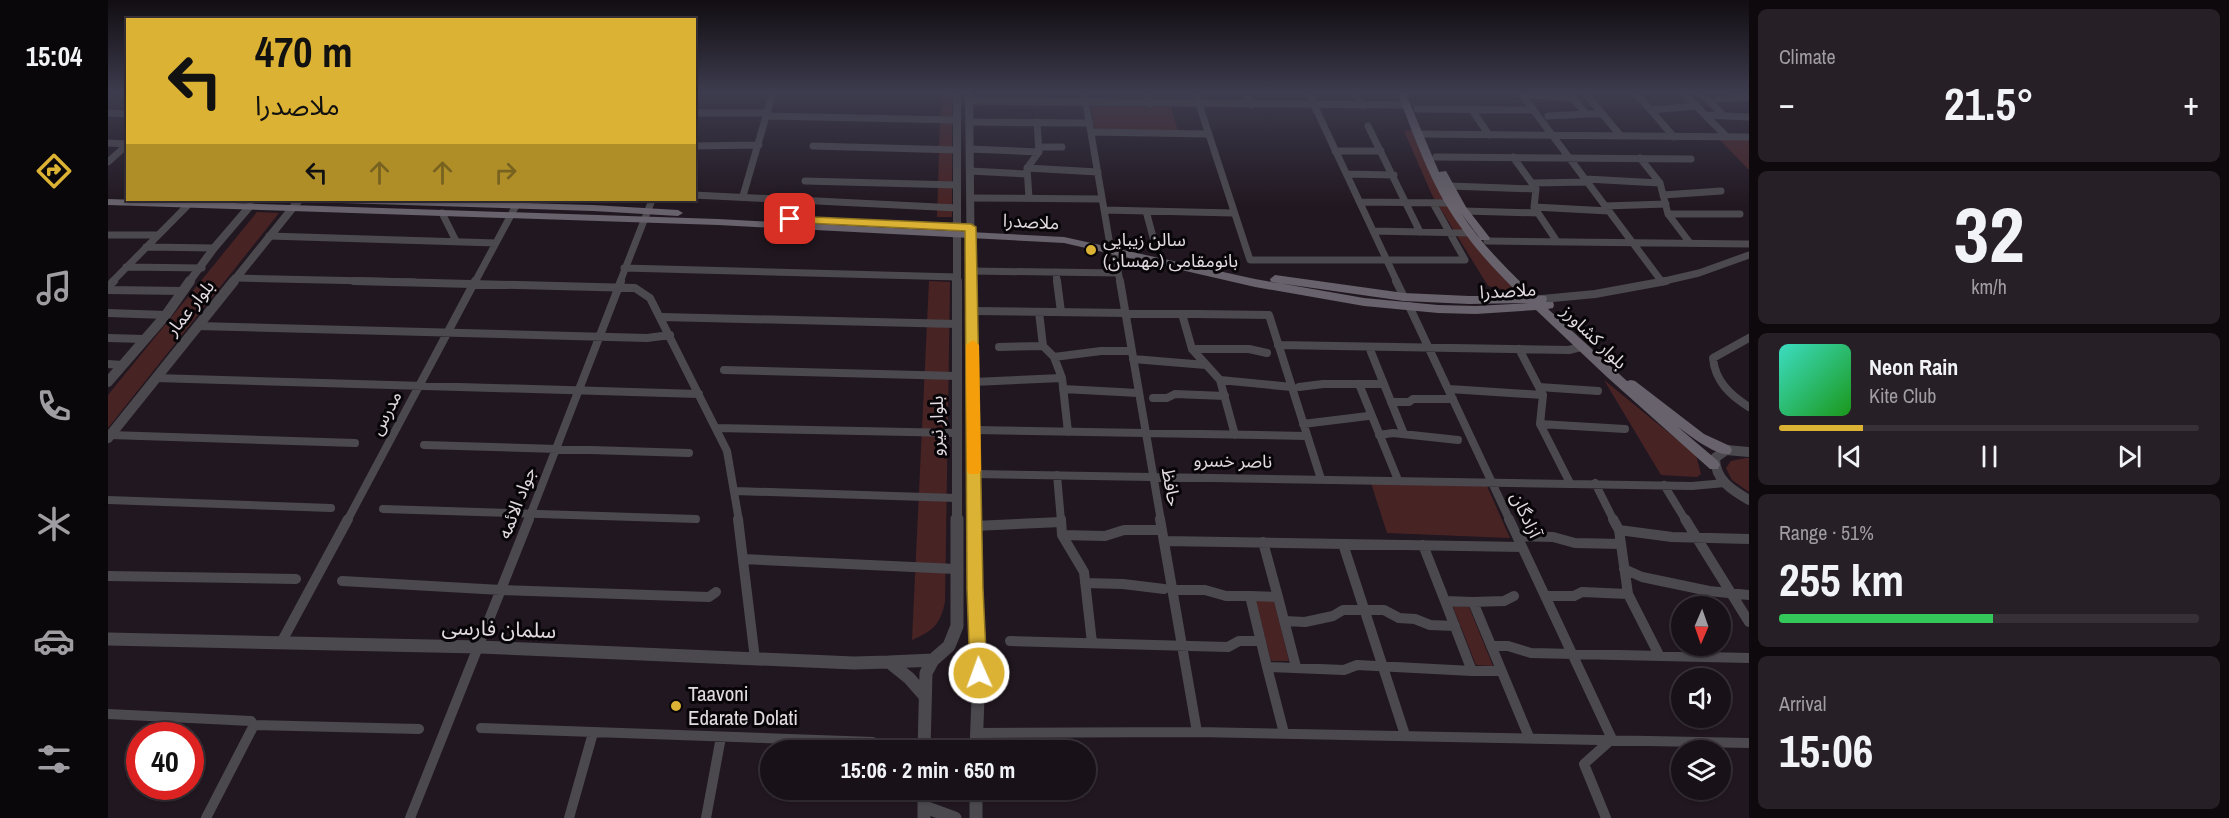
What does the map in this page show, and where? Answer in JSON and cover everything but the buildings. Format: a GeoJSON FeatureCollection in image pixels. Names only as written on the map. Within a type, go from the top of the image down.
{"type":"FeatureCollection","features":[{"type":"Feature","properties":{"kind":"main road","name":"بلوار کشاورز"},"geometry":{"type":"LineString","coordinates":[[1421,130],[1464,211],[1503,261],[1581,347],[1614,379],[1714,465]]}},
{"type":"Feature","properties":{"kind":"main road","name":"بلوار کشاورز"},"geometry":{"type":"LineString","coordinates":[[1423,134],[1429,162],[1450,203],[1497,266],[1630,383],[1700,437],[1726,450]]}},
{"type":"Feature","properties":{"kind":"main road"},"geometry":{"type":"LineString","coordinates":[[108,194],[126,194]]}},
{"type":"Feature","properties":{"kind":"main road","name":"ملاصدرا"},"geometry":{"type":"LineString","coordinates":[[365,201],[971,231],[1111,244],[1254,283],[1350,300],[1406,302],[1475,310],[1540,302]]}},
{"type":"Feature","properties":{"kind":"main road","name":"ملاصدرا"},"geometry":{"type":"LineString","coordinates":[[108,202],[295,203],[442,213],[515,207]]}},
{"type":"Feature","properties":{"kind":"street"},"geometry":{"type":"LineString","coordinates":[[743,196],[763,130]]}},
{"type":"Feature","properties":{"kind":"street","name":"بلوار نیرو"},"geometry":{"type":"LineString","coordinates":[[924,740],[926,673],[933,660],[949,646],[957,626],[957,130]]}},
{"type":"Feature","properties":{"kind":"street","name":"بلوار نیرو"},"geometry":{"type":"LineString","coordinates":[[969,130],[974,526],[979,673],[976,740]]}},
{"type":"Feature","properties":{"kind":"street"},"geometry":{"type":"LineString","coordinates":[[1029,198],[1027,171],[1039,149],[1038,130]]}},
{"type":"Feature","properties":{"kind":"street"},"geometry":{"type":"LineString","coordinates":[[1207,130],[1217,161],[1221,165],[1233,213],[1250,260],[1465,260],[1433,203]]}},
{"type":"Feature","properties":{"kind":"street","name":"آزادگان"},"geometry":{"type":"LineString","coordinates":[[1325,130],[1612,739]]}},
{"type":"Feature","properties":{"kind":"street"},"geometry":{"type":"LineString","coordinates":[[1370,130],[1420,232]]}},
{"type":"Feature","properties":{"kind":"street"},"geometry":{"type":"LineString","coordinates":[[1486,130],[1489,135]]}},
{"type":"Feature","properties":{"kind":"street"},"geometry":{"type":"LineString","coordinates":[[1549,130],[1662,282]]}},
{"type":"Feature","properties":{"kind":"street"},"geometry":{"type":"LineString","coordinates":[[1616,130],[1621,136]]}},
{"type":"Feature","properties":{"kind":"street"},"geometry":{"type":"LineString","coordinates":[[1668,130],[1674,137]]}},
{"type":"Feature","properties":{"kind":"street"},"geometry":{"type":"LineString","coordinates":[[1720,130],[1727,137]]}},
{"type":"Feature","properties":{"kind":"street"},"geometry":{"type":"LineString","coordinates":[[1091,132],[1208,134]]}},
{"type":"Feature","properties":{"kind":"street","name":"حافظ"},"geometry":{"type":"LineString","coordinates":[[1091,132],[1153,476],[1163,536],[1168,589],[1182,646],[1197,732]]}},
{"type":"Feature","properties":{"kind":"street"},"geometry":{"type":"LineString","coordinates":[[1423,134],[1749,138]]}},
{"type":"Feature","properties":{"kind":"street"},"geometry":{"type":"LineString","coordinates":[[108,143],[126,144]]}},
{"type":"Feature","properties":{"kind":"street"},"geometry":{"type":"LineString","coordinates":[[696,146],[759,145]]}},
{"type":"Feature","properties":{"kind":"street"},"geometry":{"type":"LineString","coordinates":[[108,162],[126,146]]}},
{"type":"Feature","properties":{"kind":"street"},"geometry":{"type":"LineString","coordinates":[[813,146],[957,150]]}},
{"type":"Feature","properties":{"kind":"street"},"geometry":{"type":"LineString","coordinates":[[970,149],[1062,147]]}},
{"type":"Feature","properties":{"kind":"street"},"geometry":{"type":"LineString","coordinates":[[1335,151],[1381,151]]}},
{"type":"Feature","properties":{"kind":"street"},"geometry":{"type":"LineString","coordinates":[[1436,157],[1691,159]]}},
{"type":"Feature","properties":{"kind":"street"},"geometry":{"type":"LineString","coordinates":[[1514,157],[1534,186],[1536,210],[1556,240]]}},
{"type":"Feature","properties":{"kind":"street"},"geometry":{"type":"LineString","coordinates":[[1640,158],[1660,183],[1668,214],[1690,243]]}},
{"type":"Feature","properties":{"kind":"street"},"geometry":{"type":"LineString","coordinates":[[970,171],[1098,171]]}},
{"type":"Feature","properties":{"kind":"street"},"geometry":{"type":"LineString","coordinates":[[1347,174],[1394,175]]}},
{"type":"Feature","properties":{"kind":"street"},"geometry":{"type":"LineString","coordinates":[[806,181],[957,185]]}},
{"type":"Feature","properties":{"kind":"street"},"geometry":{"type":"LineString","coordinates":[[1450,186],[1534,186],[1587,181],[1660,183]]}},
{"type":"Feature","properties":{"kind":"street"},"geometry":{"type":"LineString","coordinates":[[1663,195],[1721,191]]}},
{"type":"Feature","properties":{"kind":"street"},"geometry":{"type":"LineString","coordinates":[[696,195],[957,208]]}},
{"type":"Feature","properties":{"kind":"street"},"geometry":{"type":"LineString","coordinates":[[970,198],[1102,199]]}},
{"type":"Feature","properties":{"kind":"street","name":"جواد الائمه"},"geometry":{"type":"LineString","coordinates":[[410,818],[479,647],[652,201]]}},
{"type":"Feature","properties":{"kind":"street"},"geometry":{"type":"LineString","coordinates":[[108,288],[146,246],[191,202]]}},
{"type":"Feature","properties":{"kind":"street","name":"بلوار عمار"},"geometry":{"type":"LineString","coordinates":[[108,382],[166,315],[202,268],[214,248],[252,202]]}},
{"type":"Feature","properties":{"kind":"street"},"geometry":{"type":"LineString","coordinates":[[1359,202],[1450,203]]}},
{"type":"Feature","properties":{"kind":"street","name":"بلوار عمار"},"geometry":{"type":"LineString","coordinates":[[109,437],[295,203]]}},
{"type":"Feature","properties":{"kind":"street"},"geometry":{"type":"LineString","coordinates":[[1464,211],[1607,208],[1665,204]]}},
{"type":"Feature","properties":{"kind":"street","name":"مدرس"},"geometry":{"type":"LineString","coordinates":[[282,641],[515,207]]}},
{"type":"Feature","properties":{"kind":"street"},"geometry":{"type":"LineString","coordinates":[[1104,210],[1233,213]]}},
{"type":"Feature","properties":{"kind":"street"},"geometry":{"type":"LineString","coordinates":[[1146,211],[1154,237]]}},
{"type":"Feature","properties":{"kind":"street"},"geometry":{"type":"LineString","coordinates":[[442,213],[456,242]]}},
{"type":"Feature","properties":{"kind":"street"},"geometry":{"type":"LineString","coordinates":[[1668,214],[1740,214]]}},
{"type":"Feature","properties":{"kind":"street"},"geometry":{"type":"LineString","coordinates":[[1373,231],[1471,233]]}},
{"type":"Feature","properties":{"kind":"street"},"geometry":{"type":"LineString","coordinates":[[108,235],[157,235]]}},
{"type":"Feature","properties":{"kind":"street"},"geometry":{"type":"LineString","coordinates":[[269,236],[496,243]]}},
{"type":"Feature","properties":{"kind":"street"},"geometry":{"type":"LineString","coordinates":[[1487,241],[1749,244]]}},
{"type":"Feature","properties":{"kind":"street"},"geometry":{"type":"LineString","coordinates":[[146,246],[214,248]]}},
{"type":"Feature","properties":{"kind":"street"},"geometry":{"type":"LineString","coordinates":[[1540,302],[1634,289],[1724,266],[1749,255]]}},
{"type":"Feature","properties":{"kind":"street"},"geometry":{"type":"LineString","coordinates":[[126,267],[202,268]]}},
{"type":"Feature","properties":{"kind":"street"},"geometry":{"type":"LineString","coordinates":[[624,268],[957,278]]}},
{"type":"Feature","properties":{"kind":"street"},"geometry":{"type":"LineString","coordinates":[[972,271],[1118,273]]}},
{"type":"Feature","properties":{"kind":"street"},"geometry":{"type":"LineString","coordinates":[[1056,273],[1061,312]]}},
{"type":"Feature","properties":{"kind":"street"},"geometry":{"type":"LineString","coordinates":[[108,277],[118,277]]}},
{"type":"Feature","properties":{"kind":"street"},"geometry":{"type":"LineString","coordinates":[[235,278],[617,287],[635,288],[650,298],[662,317],[727,451],[735,491],[755,659]]}},
{"type":"Feature","properties":{"kind":"street"},"geometry":{"type":"LineString","coordinates":[[108,288],[184,291]]}},
{"type":"Feature","properties":{"kind":"street"},"geometry":{"type":"LineString","coordinates":[[972,311],[1269,315],[1278,345],[1296,387],[1307,436],[1321,479]]}},
{"type":"Feature","properties":{"kind":"street"},"geometry":{"type":"LineString","coordinates":[[1039,312],[1043,346],[1054,357],[1062,378],[1068,432]]}},
{"type":"Feature","properties":{"kind":"street"},"geometry":{"type":"LineString","coordinates":[[108,313],[166,315]]}},
{"type":"Feature","properties":{"kind":"street"},"geometry":{"type":"LineString","coordinates":[[1182,314],[1192,349],[1220,380],[1235,435]]}},
{"type":"Feature","properties":{"kind":"street"},"geometry":{"type":"LineString","coordinates":[[662,317],[957,324]]}},
{"type":"Feature","properties":{"kind":"street"},"geometry":{"type":"LineString","coordinates":[[197,326],[647,338],[670,334]]}},
{"type":"Feature","properties":{"kind":"street"},"geometry":{"type":"LineString","coordinates":[[108,338],[144,339]]}},
{"type":"Feature","properties":{"kind":"street"},"geometry":{"type":"LineString","coordinates":[[1749,338],[1729,347],[1713,358],[1713,372],[1726,389],[1749,407]]}},
{"type":"Feature","properties":{"kind":"street"},"geometry":{"type":"LineString","coordinates":[[1278,345],[1520,350],[1569,350],[1581,347]]}},
{"type":"Feature","properties":{"kind":"street"},"geometry":{"type":"LineString","coordinates":[[999,347],[1043,346]]}},
{"type":"Feature","properties":{"kind":"street"},"geometry":{"type":"LineString","coordinates":[[1369,347],[1404,434]]}},
{"type":"Feature","properties":{"kind":"street"},"geometry":{"type":"LineString","coordinates":[[1192,349],[1249,349],[1267,353]]}},
{"type":"Feature","properties":{"kind":"street"},"geometry":{"type":"LineString","coordinates":[[1520,350],[1541,392],[1540,424],[1570,483]]}},
{"type":"Feature","properties":{"kind":"street"},"geometry":{"type":"LineString","coordinates":[[1054,357],[1101,351],[1206,365]]}},
{"type":"Feature","properties":{"kind":"street"},"geometry":{"type":"LineString","coordinates":[[108,364],[122,364]]}},
{"type":"Feature","properties":{"kind":"street"},"geometry":{"type":"LineString","coordinates":[[724,370],[957,376]]}},
{"type":"Feature","properties":{"kind":"street"},"geometry":{"type":"LineString","coordinates":[[156,378],[699,394]]}},
{"type":"Feature","properties":{"kind":"street"},"geometry":{"type":"LineString","coordinates":[[973,382],[1008,383],[1029,379],[1062,378]]}},
{"type":"Feature","properties":{"kind":"street"},"geometry":{"type":"LineString","coordinates":[[1220,380],[1245,380],[1276,387],[1384,384]]}},
{"type":"Feature","properties":{"kind":"street"},"geometry":{"type":"LineString","coordinates":[[1359,384],[1398,480]]}},
{"type":"Feature","properties":{"kind":"street"},"geometry":{"type":"LineString","coordinates":[[1064,389],[1138,393]]}},
{"type":"Feature","properties":{"kind":"street"},"geometry":{"type":"LineString","coordinates":[[1449,389],[1484,391],[1500,395],[1598,391]]}},
{"type":"Feature","properties":{"kind":"street"},"geometry":{"type":"LineString","coordinates":[[1153,398],[1167,398],[1175,394],[1225,396]]}},
{"type":"Feature","properties":{"kind":"street"},"geometry":{"type":"LineString","coordinates":[[1391,402],[1409,402],[1413,399],[1453,399]]}},
{"type":"Feature","properties":{"kind":"street"},"geometry":{"type":"LineString","coordinates":[[1304,424],[1322,424],[1358,415],[1368,416]]}},
{"type":"Feature","properties":{"kind":"street"},"geometry":{"type":"LineString","coordinates":[[1540,424],[1625,429]]}},
{"type":"Feature","properties":{"kind":"street"},"geometry":{"type":"LineString","coordinates":[[716,428],[957,433]]}},
{"type":"Feature","properties":{"kind":"street"},"geometry":{"type":"LineString","coordinates":[[974,430],[1307,436]]}},
{"type":"Feature","properties":{"kind":"street"},"geometry":{"type":"LineString","coordinates":[[1380,435],[1404,434],[1458,440]]}},
{"type":"Feature","properties":{"kind":"street"},"geometry":{"type":"LineString","coordinates":[[109,437],[355,443]]}},
{"type":"Feature","properties":{"kind":"street"},"geometry":{"type":"LineString","coordinates":[[424,446],[689,453]]}},
{"type":"Feature","properties":{"kind":"street"},"geometry":{"type":"LineString","coordinates":[[1749,452],[1726,450],[1719,453],[1714,465],[1725,483],[1749,500]]}},
{"type":"Feature","properties":{"kind":"street","name":"ناصر خسرو"},"geometry":{"type":"LineString","coordinates":[[974,474],[1664,485],[1725,483]]}},
{"type":"Feature","properties":{"kind":"street"},"geometry":{"type":"LineString","coordinates":[[1056,475],[1062,535],[1084,573],[1092,643]]}},
{"type":"Feature","properties":{"kind":"street"},"geometry":{"type":"LineString","coordinates":[[1595,483],[1618,530],[1628,594],[1659,655]]}},
{"type":"Feature","properties":{"kind":"street"},"geometry":{"type":"LineString","coordinates":[[1664,485],[1749,622]]}},
{"type":"Feature","properties":{"kind":"street"},"geometry":{"type":"LineString","coordinates":[[735,491],[956,498]]}},
{"type":"Feature","properties":{"kind":"street"},"geometry":{"type":"LineString","coordinates":[[108,500],[331,508]]}},
{"type":"Feature","properties":{"kind":"street"},"geometry":{"type":"LineString","coordinates":[[384,509],[696,519]]}},
{"type":"Feature","properties":{"kind":"street"},"geometry":{"type":"LineString","coordinates":[[974,526],[1061,522]]}},
{"type":"Feature","properties":{"kind":"street"},"geometry":{"type":"LineString","coordinates":[[1062,535],[1105,536],[1124,530],[1163,536],[1263,542],[1522,547]]}},
{"type":"Feature","properties":{"kind":"street"},"geometry":{"type":"LineString","coordinates":[[1618,530],[1697,538],[1749,538]]}},
{"type":"Feature","properties":{"kind":"street"},"geometry":{"type":"LineString","coordinates":[[1517,536],[1553,537],[1575,543],[1621,544]]}},
{"type":"Feature","properties":{"kind":"street"},"geometry":{"type":"LineString","coordinates":[[1263,542],[1296,667]]}},
{"type":"Feature","properties":{"kind":"street"},"geometry":{"type":"LineString","coordinates":[[1343,544],[1405,735]]}},
{"type":"Feature","properties":{"kind":"street"},"geometry":{"type":"LineString","coordinates":[[1423,545],[1472,671]]}},
{"type":"Feature","properties":{"kind":"street"},"geometry":{"type":"LineString","coordinates":[[743,559],[956,569]]}},
{"type":"Feature","properties":{"kind":"street"},"geometry":{"type":"LineString","coordinates":[[1624,569],[1640,578],[1749,596]]}},
{"type":"Feature","properties":{"kind":"street"},"geometry":{"type":"LineString","coordinates":[[108,576],[296,579]]}},
{"type":"Feature","properties":{"kind":"street"},"geometry":{"type":"LineString","coordinates":[[342,581],[501,590],[709,597],[716,592]]}},
{"type":"Feature","properties":{"kind":"street"},"geometry":{"type":"LineString","coordinates":[[1086,583],[1123,584],[1138,588],[1205,590],[1226,596],[1278,597]]}},
{"type":"Feature","properties":{"kind":"street"},"geometry":{"type":"LineString","coordinates":[[1545,596],[1574,596],[1582,592],[1628,594]]}},
{"type":"Feature","properties":{"kind":"street"},"geometry":{"type":"LineString","coordinates":[[1250,596],[1284,733]]}},
{"type":"Feature","properties":{"kind":"street"},"geometry":{"type":"LineString","coordinates":[[1445,601],[1504,601],[1514,596]]}},
{"type":"Feature","properties":{"kind":"street"},"geometry":{"type":"LineString","coordinates":[[1473,602],[1529,737]]}},
{"type":"Feature","properties":{"kind":"street"},"geometry":{"type":"LineString","coordinates":[[1284,621],[1305,622],[1333,616],[1344,610],[1384,610],[1399,618],[1415,619],[1430,625],[1455,626]]}},
{"type":"Feature","properties":{"kind":"street","name":"سلمان فارسی"},"geometry":{"type":"LineString","coordinates":[[108,639],[479,647],[755,659],[889,662],[933,660]]}},
{"type":"Feature","properties":{"kind":"street"},"geometry":{"type":"LineString","coordinates":[[1010,641],[1228,647],[1239,641],[1261,641]]}},
{"type":"Feature","properties":{"kind":"street"},"geometry":{"type":"LineString","coordinates":[[1491,646],[1508,646],[1531,653],[1749,657]]}},
{"type":"Feature","properties":{"kind":"street"},"geometry":{"type":"LineString","coordinates":[[889,662],[924,695]]}},
{"type":"Feature","properties":{"kind":"street"},"geometry":{"type":"LineString","coordinates":[[1267,667],[1344,670],[1358,665],[1501,671]]}},
{"type":"Feature","properties":{"kind":"street"},"geometry":{"type":"LineString","coordinates":[[108,714],[251,721],[252,728],[206,818]]}},
{"type":"Feature","properties":{"kind":"street"},"geometry":{"type":"LineString","coordinates":[[252,728],[419,729]]}},
{"type":"Feature","properties":{"kind":"street"},"geometry":{"type":"LineString","coordinates":[[481,728],[812,740]]}},
{"type":"Feature","properties":{"kind":"street"},"geometry":{"type":"LineString","coordinates":[[569,818],[593,733]]}},
{"type":"Feature","properties":{"kind":"street"},"geometry":{"type":"LineString","coordinates":[[976,733],[1284,733],[1749,743]]}},
{"type":"Feature","properties":{"kind":"street"},"geometry":{"type":"LineString","coordinates":[[706,818],[721,737]]}},
{"type":"Feature","properties":{"kind":"street"},"geometry":{"type":"LineString","coordinates":[[1606,818],[1584,764],[1612,739]]}},
{"type":"Feature","properties":{"kind":"street"},"geometry":{"type":"LineString","coordinates":[[976,800],[976,818]]}},
{"type":"Feature","properties":{"kind":"street"},"geometry":{"type":"LineString","coordinates":[[924,813],[955,818]]}},
{"type":"Feature","properties":{"kind":"shaded area"},"geometry":{"type":"Polygon","coordinates":[[[940,130],[952,130],[952,217],[937,217],[940,130]]]}},
{"type":"Feature","properties":{"kind":"shaded area"},"geometry":{"type":"Polygon","coordinates":[[[1095,130],[1178,131],[1095,131],[1095,130]]]}},
{"type":"Feature","properties":{"kind":"shaded area"},"geometry":{"type":"Polygon","coordinates":[[[1412,130],[1446,195],[1472,236],[1501,275],[1518,293],[1488,286],[1432,195],[1404,131],[1412,130]]]}},
{"type":"Feature","properties":{"kind":"shaded area"},"geometry":{"type":"Polygon","coordinates":[[[1720,140],[1749,140],[1749,169],[1748,169],[1720,140]]]}},
{"type":"Feature","properties":{"kind":"shaded area"},"geometry":{"type":"Polygon","coordinates":[[[257,212],[279,213],[108,428],[108,395],[257,212]]]}},
{"type":"Feature","properties":{"kind":"shaded area"},"geometry":{"type":"Polygon","coordinates":[[[929,281],[950,282],[945,602],[938,622],[925,634],[912,640],[929,281]]]}},
{"type":"Feature","properties":{"kind":"shaded area"},"geometry":{"type":"Polygon","coordinates":[[[1604,380],[1696,455],[1701,474],[1697,477],[1661,475],[1604,380]]]}},
{"type":"Feature","properties":{"kind":"shaded area"},"geometry":{"type":"Polygon","coordinates":[[[1749,458],[1749,492],[1732,480],[1726,468],[1731,461],[1749,458]]]}},
{"type":"Feature","properties":{"kind":"shaded area"},"geometry":{"type":"Polygon","coordinates":[[[1371,483],[1487,486],[1510,538],[1387,533],[1371,483]]]}},
{"type":"Feature","properties":{"kind":"shaded area"},"geometry":{"type":"Polygon","coordinates":[[[1256,601],[1274,601],[1289,661],[1271,661],[1256,601]]]}},
{"type":"Feature","properties":{"kind":"shaded area"},"geometry":{"type":"Polygon","coordinates":[[[1453,607],[1469,607],[1493,666],[1476,665],[1453,607]]]}},
{"type":"Feature","properties":{"kind":"slow traffic"},"geometry":{"type":"LineString","coordinates":[[973,345],[974,470]]}},
{"type":"Feature","properties":{"kind":"place","name":"سالن زیبایی بانومقامی (مهسان)"},"geometry":{"type":"Point","coordinates":[1091,250]}},
{"type":"Feature","properties":{"kind":"place","name":"Taavoni Edarate Dolati"},"geometry":{"type":"Point","coordinates":[676,706]}},
{"type":"Feature","properties":{"kind":"route"},"geometry":{"type":"LineString","coordinates":[[790,219],[971,227],[975,589],[979,673]]}}]}
